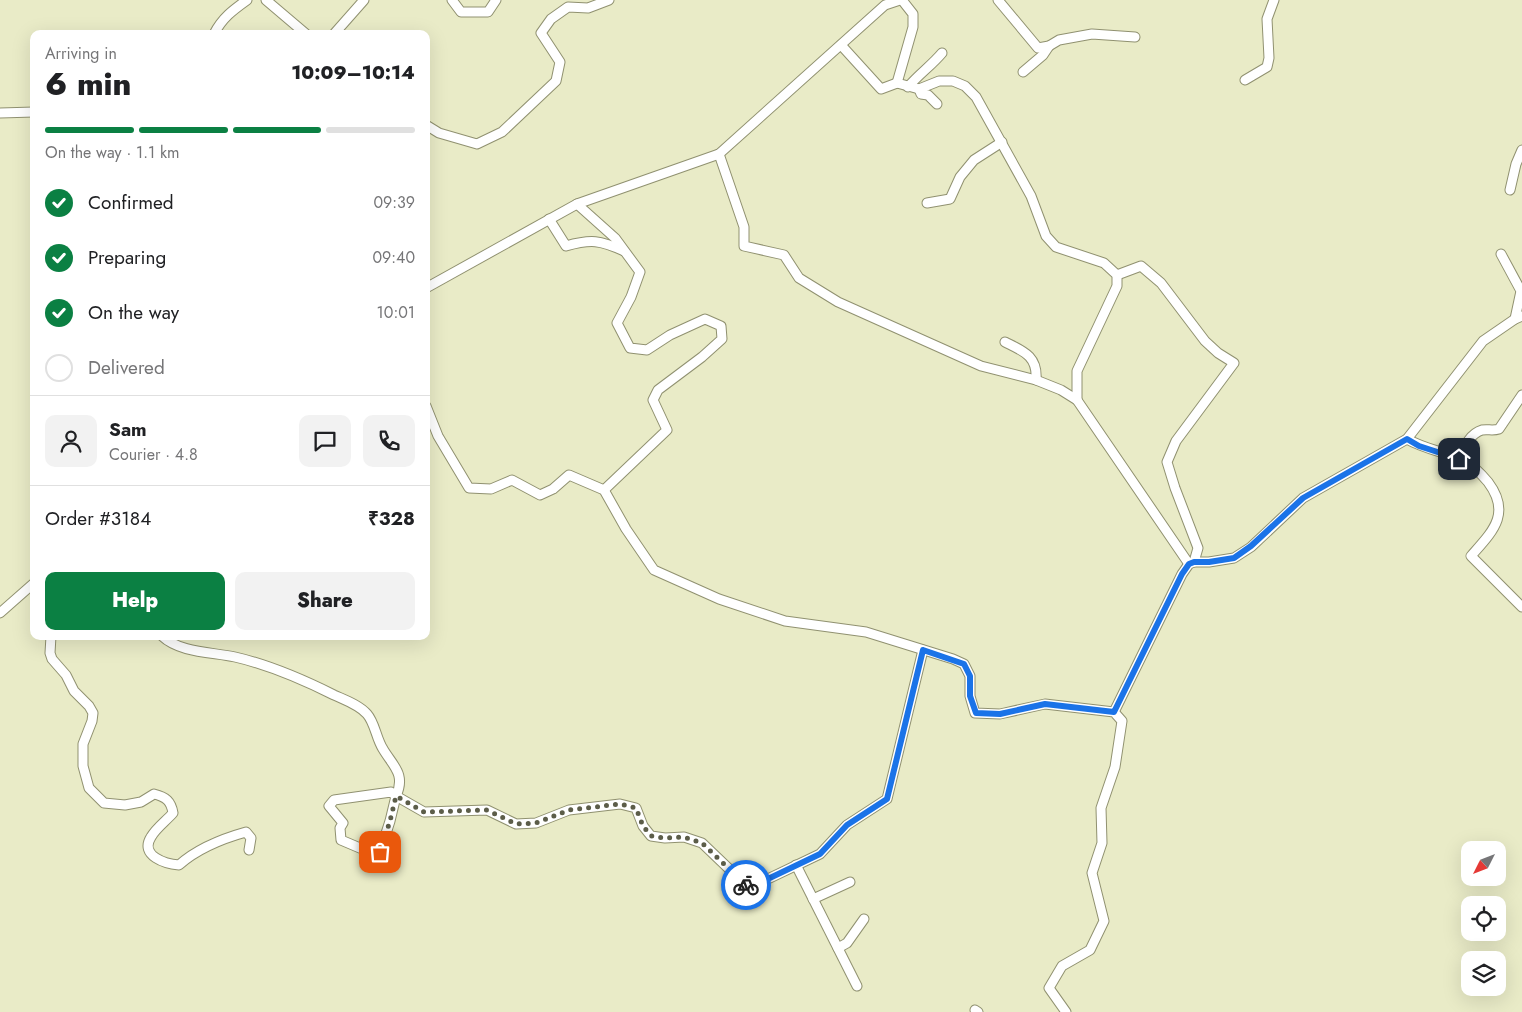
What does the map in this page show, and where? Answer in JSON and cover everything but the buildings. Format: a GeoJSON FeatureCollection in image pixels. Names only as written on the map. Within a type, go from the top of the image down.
{"type":"FeatureCollection","features":[{"type":"Feature","properties":{"kind":"street"},"geometry":{"type":"LineString","coordinates":[[216,30],[229,12],[247,0]]}},
{"type":"Feature","properties":{"kind":"street"},"geometry":{"type":"LineString","coordinates":[[266,0],[301,30]]}},
{"type":"Feature","properties":{"kind":"street"},"geometry":{"type":"LineString","coordinates":[[338,30],[364,0]]}},
{"type":"Feature","properties":{"kind":"street"},"geometry":{"type":"LineString","coordinates":[[452,0],[461,12],[488,12],[496,0]]}},
{"type":"Feature","properties":{"kind":"street"},"geometry":{"type":"LineString","coordinates":[[430,127],[439,133],[477,144],[502,132],[556,81],[560,62],[541,34],[551,18],[568,4],[588,8],[609,0]]}},
{"type":"Feature","properties":{"kind":"street"},"geometry":{"type":"LineString","coordinates":[[430,286],[577,204],[720,154],[885,5],[901,0],[913,14],[913,26],[898,83]]}},
{"type":"Feature","properties":{"kind":"street"},"geometry":{"type":"LineString","coordinates":[[998,0],[1038,48],[1049,46],[1059,40],[1092,34],[1135,37]]}},
{"type":"Feature","properties":{"kind":"street"},"geometry":{"type":"LineString","coordinates":[[1245,80],[1267,67],[1269,58],[1266,19],[1274,0]]}},
{"type":"Feature","properties":{"kind":"street"},"geometry":{"type":"LineString","coordinates":[[841,45],[881,89],[898,83],[919,90],[922,94],[928,95],[937,104]]}},
{"type":"Feature","properties":{"kind":"street"},"geometry":{"type":"LineString","coordinates":[[1023,72],[1043,55],[1049,46]]}},
{"type":"Feature","properties":{"kind":"street"},"geometry":{"type":"LineString","coordinates":[[908,87],[919,74],[932,66],[942,53]]}},
{"type":"Feature","properties":{"kind":"street"},"geometry":{"type":"LineString","coordinates":[[919,90],[939,81],[952,81],[965,86],[976,97],[1002,142],[1031,196],[1046,236],[1056,247],[1104,262],[1117,276],[1117,286],[1077,371],[1077,400]]}},
{"type":"Feature","properties":{"kind":"street"},"geometry":{"type":"LineString","coordinates":[[0,113],[30,112]]}},
{"type":"Feature","properties":{"kind":"street"},"geometry":{"type":"LineString","coordinates":[[927,203],[950,199],[960,177],[974,160],[1002,142]]}},
{"type":"Feature","properties":{"kind":"street"},"geometry":{"type":"LineString","coordinates":[[1510,190],[1516,164],[1522,150]]}},
{"type":"Feature","properties":{"kind":"street"},"geometry":{"type":"LineString","coordinates":[[720,154],[744,227],[744,246],[784,255],[799,278],[838,302],[981,366],[1036,380],[1061,390],[1077,400],[1191,563]]}},
{"type":"Feature","properties":{"kind":"street"},"geometry":{"type":"LineString","coordinates":[[577,204],[616,238],[640,272],[631,297],[617,323],[630,348],[647,350],[670,335],[705,319],[721,326],[722,339],[702,357],[658,390],[653,400],[667,430],[604,490]]}},
{"type":"Feature","properties":{"kind":"street"},"geometry":{"type":"LineString","coordinates":[[549,219],[566,246],[582,242],[604,242],[624,251]]}},
{"type":"Feature","properties":{"kind":"street"},"geometry":{"type":"LineString","coordinates":[[1191,563],[1234,558],[1251,546],[1303,498],[1407,439],[1484,341],[1518,317],[1521,291],[1501,254]]}},
{"type":"Feature","properties":{"kind":"street"},"geometry":{"type":"LineString","coordinates":[[1114,712],[1182,574],[1191,563],[1198,548],[1167,462],[1176,441],[1234,363],[1205,341],[1161,283],[1141,266],[1117,276]]}},
{"type":"Feature","properties":{"kind":"street"},"geometry":{"type":"LineString","coordinates":[[1005,342],[1029,354],[1037,370],[1036,380]]}},
{"type":"Feature","properties":{"kind":"street"},"geometry":{"type":"LineString","coordinates":[[1459,459],[1470,438],[1480,431],[1499,429],[1522,395]]}},
{"type":"Feature","properties":{"kind":"street"},"geometry":{"type":"LineString","coordinates":[[430,416],[438,436],[469,488],[491,489],[512,480],[540,495],[553,489],[569,476],[604,490],[626,529],[654,570],[719,599],[785,621],[866,632],[964,664],[970,676],[970,696],[976,713],[1000,714],[1045,704],[1114,712],[1122,721],[1115,767],[1101,808],[1102,842],[1092,873],[1104,921],[1090,950],[1062,966],[1049,988],[1066,1012]]}},
{"type":"Feature","properties":{"kind":"street"},"geometry":{"type":"LineString","coordinates":[[1407,439],[1419,446],[1467,462],[1483,475],[1495,491],[1499,501],[1500,512],[1494,529],[1471,556],[1522,607]]}},
{"type":"Feature","properties":{"kind":"street"},"geometry":{"type":"LineString","coordinates":[[0,613],[30,587]]}},
{"type":"Feature","properties":{"kind":"street"},"geometry":{"type":"LineString","coordinates":[[51,640],[50,653],[52,659],[66,675],[74,691],[90,706],[94,713],[83,744],[83,766],[89,788],[104,803],[125,805],[141,802],[154,794],[165,797],[172,804],[173,813],[150,838],[148,848],[153,857],[166,864],[179,865],[190,855],[206,846],[246,832],[251,838],[249,850]]}},
{"type":"Feature","properties":{"kind":"street"},"geometry":{"type":"LineString","coordinates":[[167,640],[171,643],[274,667],[355,704],[367,714],[383,750],[397,770],[400,787],[396,796],[380,852],[374,854],[341,840],[340,828],[343,824],[329,806],[334,800],[391,792],[396,796],[424,812],[487,810],[516,824],[536,823],[569,810],[620,804],[636,808],[643,826],[651,836],[665,838],[684,837],[702,843],[749,888],[820,854],[847,825],[887,799],[923,650]]}},
{"type":"Feature","properties":{"kind":"street"},"geometry":{"type":"LineString","coordinates":[[796,865],[857,986]]}},
{"type":"Feature","properties":{"kind":"street"},"geometry":{"type":"LineString","coordinates":[[813,899],[850,882]]}},
{"type":"Feature","properties":{"kind":"street"},"geometry":{"type":"LineString","coordinates":[[838,948],[847,943],[864,919]]}},
{"type":"Feature","properties":{"kind":"way so far"},"geometry":{"type":"LineString","coordinates":[[380,852],[396,796],[424,812],[487,810],[516,824],[536,823],[569,810],[620,804],[636,808],[643,826],[651,836],[665,838],[684,837],[702,843],[746,885]]}},
{"type":"Feature","properties":{"kind":"route"},"geometry":{"type":"LineString","coordinates":[[746,885],[749,888],[820,854],[847,825],[887,799],[923,650],[964,664],[970,676],[970,696],[976,713],[1000,714],[1045,704],[1114,712],[1182,574],[1189,564],[1234,558],[1251,546],[1303,498],[1407,439],[1419,446],[1459,459]]}}]}
